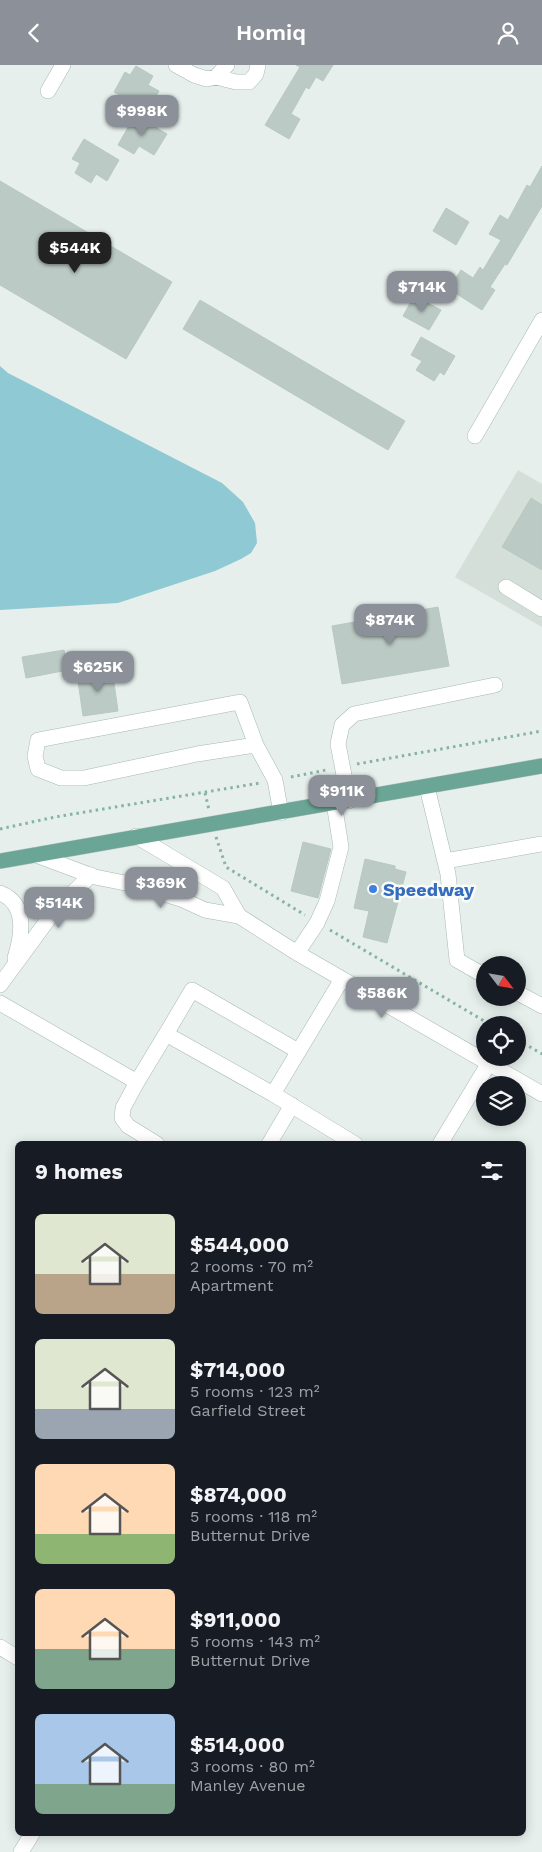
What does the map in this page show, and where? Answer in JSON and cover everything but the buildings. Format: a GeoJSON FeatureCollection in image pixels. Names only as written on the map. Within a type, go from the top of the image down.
{"type":"FeatureCollection","features":[{"type":"Feature","properties":{"kind":"main road"},"geometry":{"type":"LineString","coordinates":[[0,861],[542,766]]}},
{"type":"Feature","properties":{"kind":"street"},"geometry":{"type":"LineString","coordinates":[[48,91],[62,65]]}},
{"type":"Feature","properties":{"kind":"street"},"geometry":{"type":"LineString","coordinates":[[176,65],[194,75],[207,79],[216,77],[236,82],[249,81],[256,74],[258,65]]}},
{"type":"Feature","properties":{"kind":"street"},"geometry":{"type":"LineString","coordinates":[[216,77],[227,65]]}},
{"type":"Feature","properties":{"kind":"street"},"geometry":{"type":"LineString","coordinates":[[475,436],[542,320]]}},
{"type":"Feature","properties":{"kind":"street"},"geometry":{"type":"LineString","coordinates":[[506,587],[542,609]]}},
{"type":"Feature","properties":{"kind":"street"},"geometry":{"type":"LineString","coordinates":[[297,953],[317,923],[327,901],[341,847],[338,743],[342,725],[354,714],[495,685]]}},
{"type":"Feature","properties":{"kind":"street"},"geometry":{"type":"LineString","coordinates":[[256,745],[197,754],[84,777],[61,778],[38,769],[35,756],[38,740],[240,702],[256,745],[275,780],[281,813]]}},
{"type":"Feature","properties":{"kind":"street"},"geometry":{"type":"LineString","coordinates":[[427,787],[445,861],[457,961],[476,970]]}},
{"type":"Feature","properties":{"kind":"street"},"geometry":{"type":"LineString","coordinates":[[136,836],[223,888],[239,916]]}},
{"type":"Feature","properties":{"kind":"street"},"geometry":{"type":"LineString","coordinates":[[445,861],[542,844]]}},
{"type":"Feature","properties":{"kind":"street"},"geometry":{"type":"LineString","coordinates":[[36,855],[91,875],[181,899],[205,911],[239,916],[297,953],[476,1056]]}},
{"type":"Feature","properties":{"kind":"street"},"geometry":{"type":"LineString","coordinates":[[0,985],[65,898],[91,875]]}},
{"type":"Feature","properties":{"kind":"street"},"geometry":{"type":"LineString","coordinates":[[0,893],[14,903],[22,928],[11,969]]}},
{"type":"Feature","properties":{"kind":"street"},"geometry":{"type":"LineString","coordinates":[[272,1094],[342,979]]}},
{"type":"Feature","properties":{"kind":"street"},"geometry":{"type":"LineString","coordinates":[[151,1141],[128,1126],[122,1118],[123,1108],[192,990],[298,1051]]}},
{"type":"Feature","properties":{"kind":"street"},"geometry":{"type":"LineString","coordinates":[[526,998],[542,1007]]}},
{"type":"Feature","properties":{"kind":"street"},"geometry":{"type":"LineString","coordinates":[[0,1003],[137,1082]]}},
{"type":"Feature","properties":{"kind":"street"},"geometry":{"type":"LineString","coordinates":[[166,1034],[292,1105],[350,1141]]}},
{"type":"Feature","properties":{"kind":"street"},"geometry":{"type":"LineString","coordinates":[[442,1141],[487,1066]]}},
{"type":"Feature","properties":{"kind":"street"},"geometry":{"type":"LineString","coordinates":[[494,1066],[542,1094]]}},
{"type":"Feature","properties":{"kind":"street"},"geometry":{"type":"LineString","coordinates":[[271,1141],[292,1105]]}},
{"type":"Feature","properties":{"kind":"street"},"geometry":{"type":"LineString","coordinates":[[0,1647],[15,1656]]}},
{"type":"Feature","properties":{"kind":"street"},"geometry":{"type":"LineString","coordinates":[[21,1852],[31,1836]]}},
{"type":"Feature","properties":{"kind":"path"},"geometry":{"type":"LineString","coordinates":[[526,1045],[542,1054]]}},
{"type":"Feature","properties":{"kind":"shaded area"},"geometry":{"type":"Polygon","coordinates":[[[518,470],[542,484],[542,627],[455,577],[518,470]]]}},
{"type":"Feature","properties":{"kind":"water"},"geometry":{"type":"Polygon","coordinates":[[[0,366],[8,373],[222,483],[243,502],[255,523],[257,543],[251,553],[215,571],[118,603],[0,610],[0,366]]]}},
{"type":"Feature","properties":{"kind":"place","name":"Speedway"},"geometry":{"type":"Point","coordinates":[373,889]}}]}
